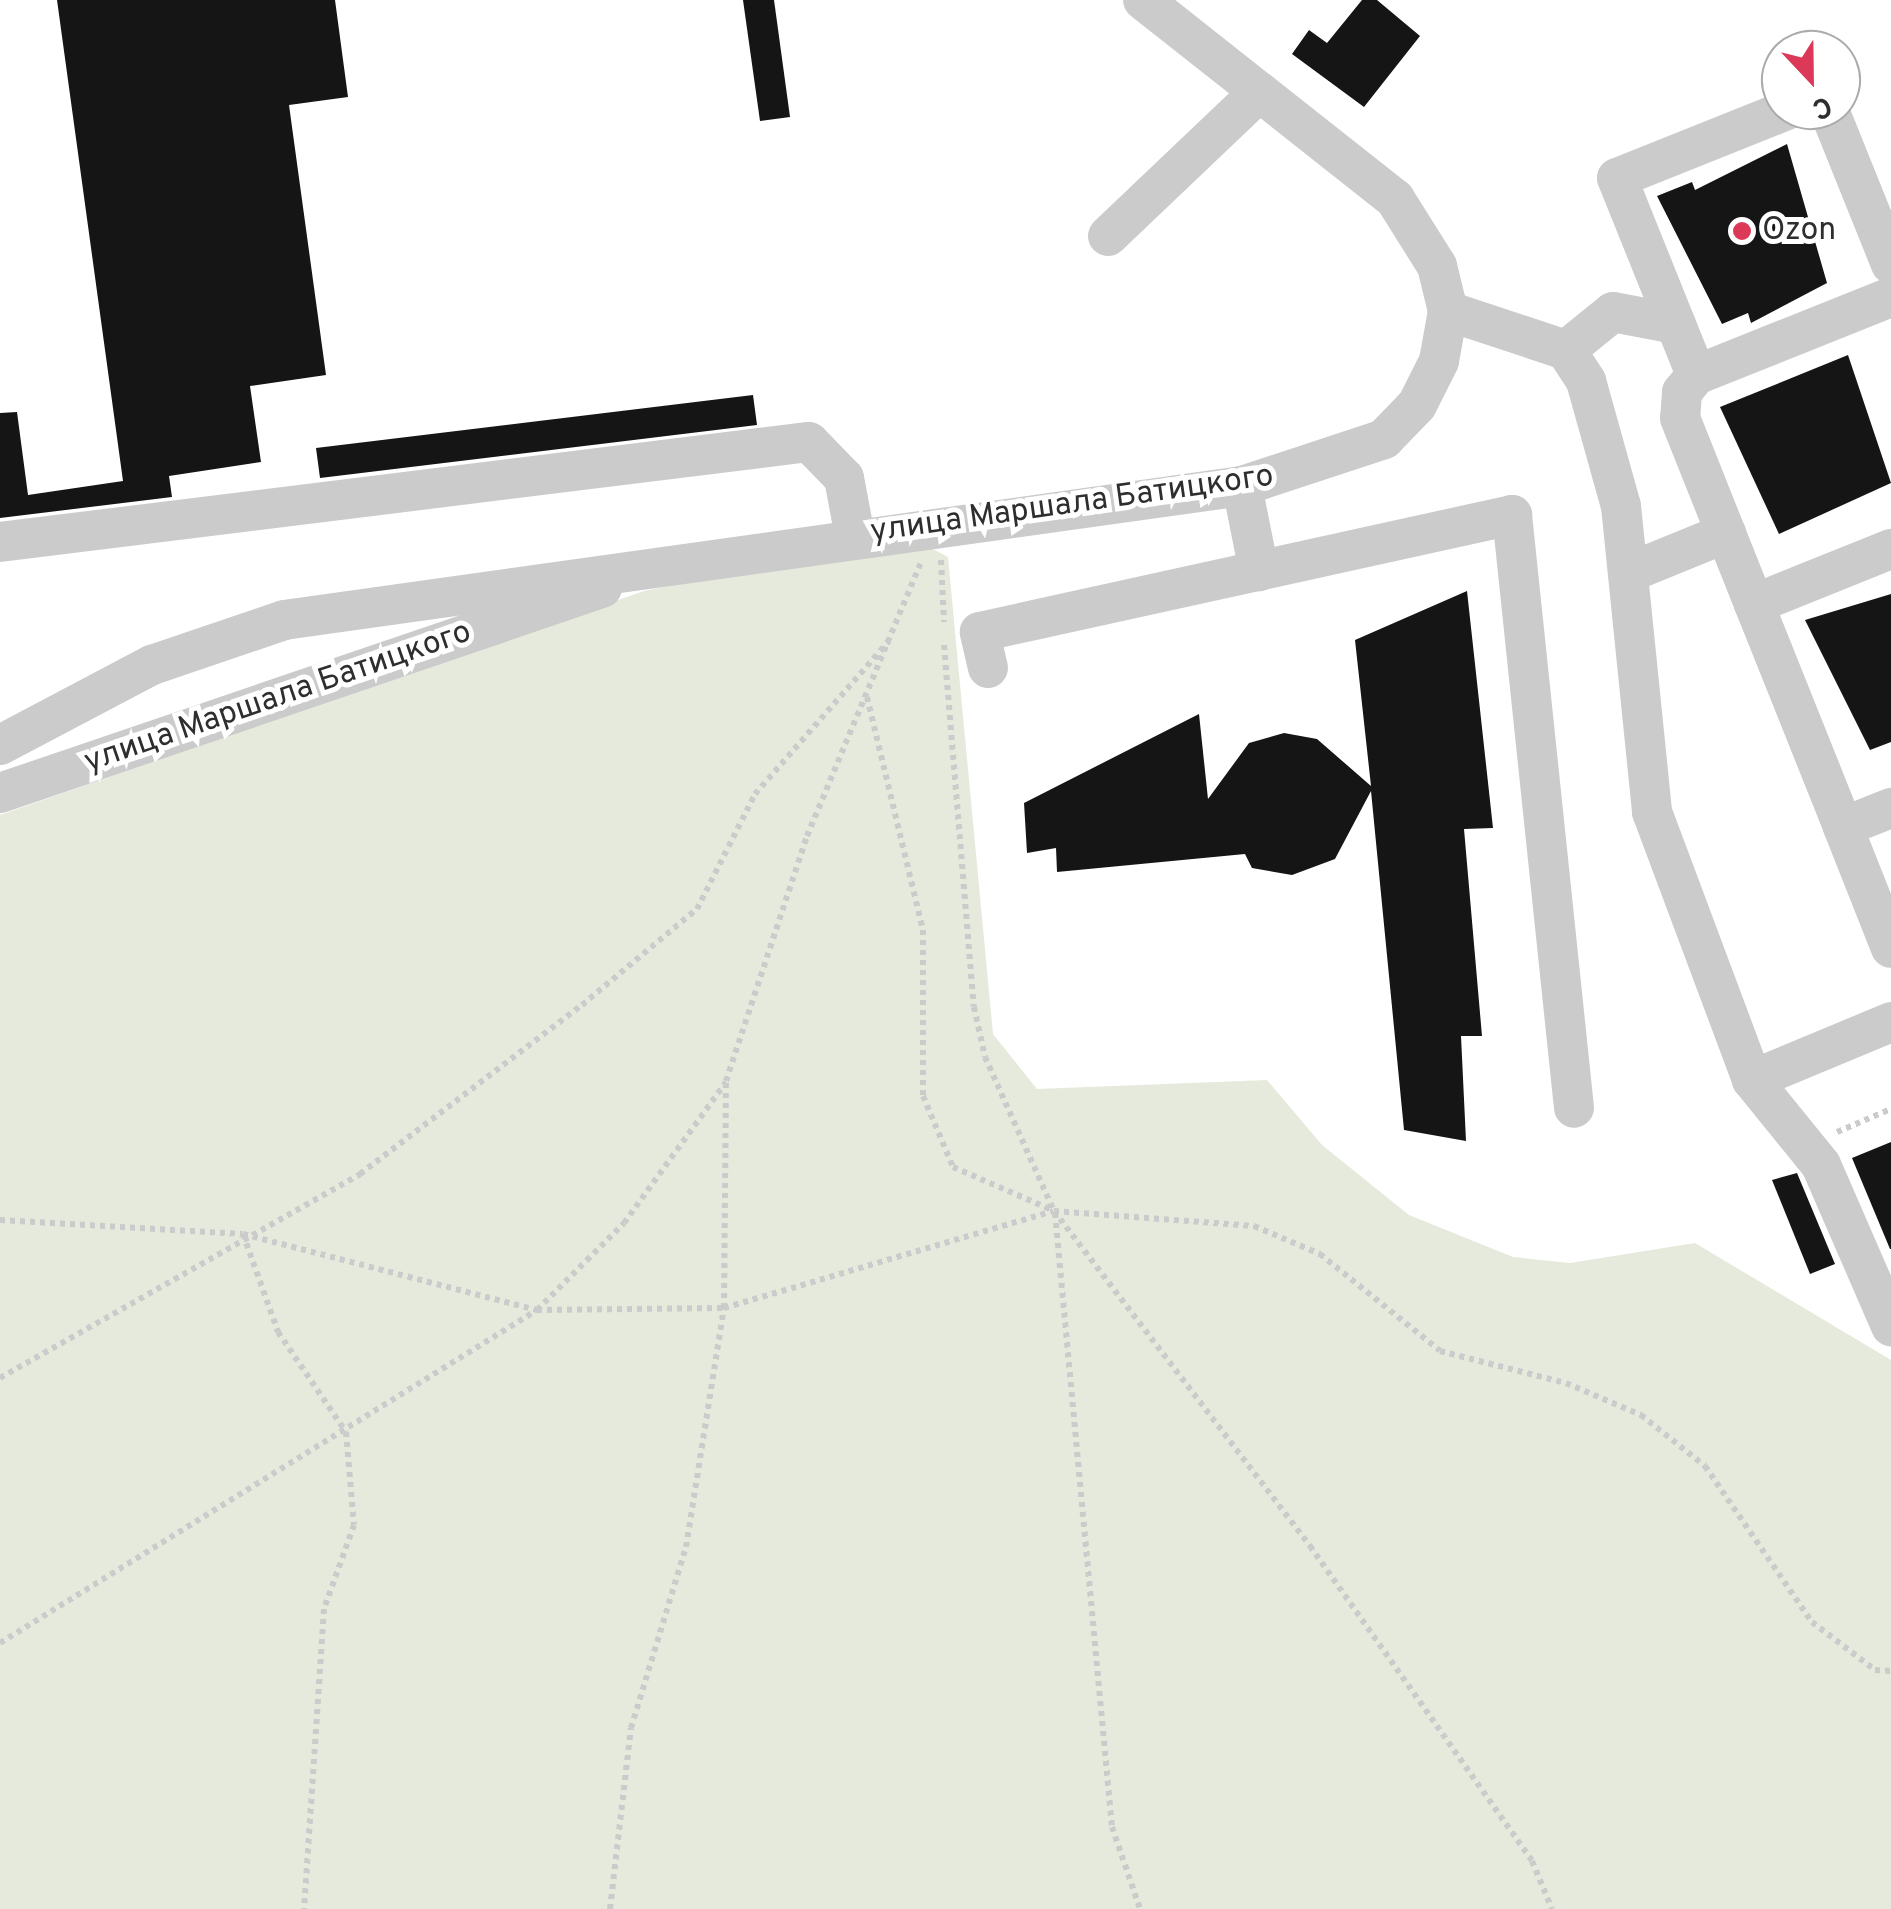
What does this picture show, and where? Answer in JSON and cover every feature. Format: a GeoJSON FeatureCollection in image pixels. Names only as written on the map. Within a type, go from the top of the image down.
{"type":"FeatureCollection","features":[{"type":"Feature","properties":{"kind":"street"},"geometry":{"type":"LineString","coordinates":[[1143,0],[1394,198],[1436,266],[1448,311],[1566,350],[1592,399],[1628,573],[1652,812],[1752,1080],[1805,1145],[1891,1326]]}},
{"type":"Feature","properties":{"kind":"street"},"geometry":{"type":"LineString","coordinates":[[1108,236],[1258,92]]}},
{"type":"Feature","properties":{"kind":"street"},"geometry":{"type":"LineString","coordinates":[[1696,374],[1617,178],[1761,120]]}},
{"type":"Feature","properties":{"kind":"street"},"geometry":{"type":"LineString","coordinates":[[1836,130],[1888,299],[1696,374],[1682,392],[1680,418],[1891,948]]}},
{"type":"Feature","properties":{"kind":"street","name":"улица Маршала Батицкого"},"geometry":{"type":"LineString","coordinates":[[0,745],[152,664],[284,620],[855,537],[934,530],[1242,486],[1384,439],[1417,405],[1439,361],[1448,311]]}},
{"type":"Feature","properties":{"kind":"street"},"geometry":{"type":"LineString","coordinates":[[1566,350],[1613,312],[1676,324]]}},
{"type":"Feature","properties":{"kind":"street"},"geometry":{"type":"LineString","coordinates":[[0,542],[809,442],[844,478],[855,537]]}},
{"type":"Feature","properties":{"kind":"street"},"geometry":{"type":"LineString","coordinates":[[1242,486],[1259,571]]}},
{"type":"Feature","properties":{"kind":"street"},"geometry":{"type":"LineString","coordinates":[[988,668],[980,632],[1512,515],[1574,1108]]}},
{"type":"Feature","properties":{"kind":"street"},"geometry":{"type":"LineString","coordinates":[[1628,573],[1726,533]]}},
{"type":"Feature","properties":{"kind":"street"},"geometry":{"type":"LineString","coordinates":[[1754,604],[1891,549]]}},
{"type":"Feature","properties":{"kind":"street","name":"улица Маршала Батицкого"},"geometry":{"type":"LineString","coordinates":[[0,793],[669,566]]}},
{"type":"Feature","properties":{"kind":"street"},"geometry":{"type":"LineString","coordinates":[[1843,827],[1891,808]]}},
{"type":"Feature","properties":{"kind":"street"},"geometry":{"type":"LineString","coordinates":[[1752,1080],[1891,1022]]}},
{"type":"Feature","properties":{"kind":"path"},"geometry":{"type":"LineString","coordinates":[[0,1643],[346,1432],[537,1310],[624,1223],[726,1082],[807,836],[934,530]]}},
{"type":"Feature","properties":{"kind":"path"},"geometry":{"type":"LineString","coordinates":[[934,530],[945,579],[944,675],[974,1006],[986,1057],[1054,1211],[1321,1562],[1532,1861],[1552,1909]]}},
{"type":"Feature","properties":{"kind":"path"},"geometry":{"type":"LineString","coordinates":[[0,1378],[243,1234],[360,1174],[697,910],[755,794],[893,636]]}},
{"type":"Feature","properties":{"kind":"path"},"geometry":{"type":"LineString","coordinates":[[867,698],[923,930],[923,1096],[954,1167],[1054,1211],[1254,1226],[1320,1254],[1440,1351],[1566,1384],[1641,1415],[1705,1466],[1812,1622],[1875,1670],[1891,1671]]}},
{"type":"Feature","properties":{"kind":"path"},"geometry":{"type":"LineString","coordinates":[[610,1909],[631,1728],[686,1547],[724,1308],[726,1082]]}},
{"type":"Feature","properties":{"kind":"path"},"geometry":{"type":"LineString","coordinates":[[1805,1145],[1891,1109]]}},
{"type":"Feature","properties":{"kind":"path"},"geometry":{"type":"LineString","coordinates":[[0,1220],[243,1234],[537,1310],[724,1308],[1054,1211]]}},
{"type":"Feature","properties":{"kind":"path"},"geometry":{"type":"LineString","coordinates":[[1054,1211],[1112,1827],[1140,1909]]}},
{"type":"Feature","properties":{"kind":"path"},"geometry":{"type":"LineString","coordinates":[[243,1234],[278,1332],[346,1432],[354,1525],[324,1609],[304,1909]]}},
{"type":"Feature","properties":{"kind":"shaded area"},"geometry":{"type":"Polygon","coordinates":[[[912,538],[948,557],[993,1034],[1037,1089],[1267,1080],[1322,1145],[1409,1215],[1513,1257],[1570,1263],[1695,1243],[1891,1360],[1891,1909],[0,1909],[0,815],[644,591],[912,538]]]}},
{"type":"Feature","properties":{"kind":"building"},"geometry":{"type":"Polygon","coordinates":[[[57,0],[335,0],[348,97],[289,105],[326,375],[250,386],[261,462],[169,476],[172,497],[0,518],[0,413],[17,412],[28,495],[123,481],[57,0]]]}},
{"type":"Feature","properties":{"kind":"building"},"geometry":{"type":"Polygon","coordinates":[[[743,0],[774,0],[790,117],[760,121],[743,0]]]}},
{"type":"Feature","properties":{"kind":"building"},"geometry":{"type":"Polygon","coordinates":[[[1362,0],[1377,0],[1420,36],[1364,107],[1292,54],[1309,30],[1327,43],[1362,0]]]}},
{"type":"Feature","properties":{"kind":"building"},"geometry":{"type":"Polygon","coordinates":[[[1787,144],[1827,283],[1751,323],[1748,313],[1722,324],[1657,196],[1692,182],[1695,190],[1787,144]]]}},
{"type":"Feature","properties":{"kind":"building"},"geometry":{"type":"Polygon","coordinates":[[[1848,355],[1891,483],[1779,534],[1720,407],[1848,355]]]}},
{"type":"Feature","properties":{"kind":"building"},"geometry":{"type":"Polygon","coordinates":[[[753,395],[757,425],[320,478],[316,448],[753,395]]]}},
{"type":"Feature","properties":{"kind":"building"},"geometry":{"type":"Polygon","coordinates":[[[1467,591],[1493,828],[1464,829],[1482,1036],[1461,1036],[1466,1141],[1404,1130],[1371,791],[1335,859],[1292,875],[1252,868],[1245,854],[1057,872],[1056,848],[1027,853],[1024,803],[1199,714],[1208,799],[1249,743],[1284,733],[1317,739],[1371,786],[1355,640],[1467,591]]]}},
{"type":"Feature","properties":{"kind":"building"},"geometry":{"type":"Polygon","coordinates":[[[1891,594],[1891,742],[1870,750],[1805,620],[1891,594]]]}},
{"type":"Feature","properties":{"kind":"building"},"geometry":{"type":"Polygon","coordinates":[[[1891,1142],[1891,1249],[1890,1249],[1852,1158],[1891,1142]]]}},
{"type":"Feature","properties":{"kind":"building"},"geometry":{"type":"Polygon","coordinates":[[[1797,1173],[1835,1264],[1810,1274],[1772,1180],[1797,1173]]]}},
{"type":"Feature","properties":{"kind":"place","name":"Ozon"},"geometry":{"type":"Point","coordinates":[1742,231]}}]}
